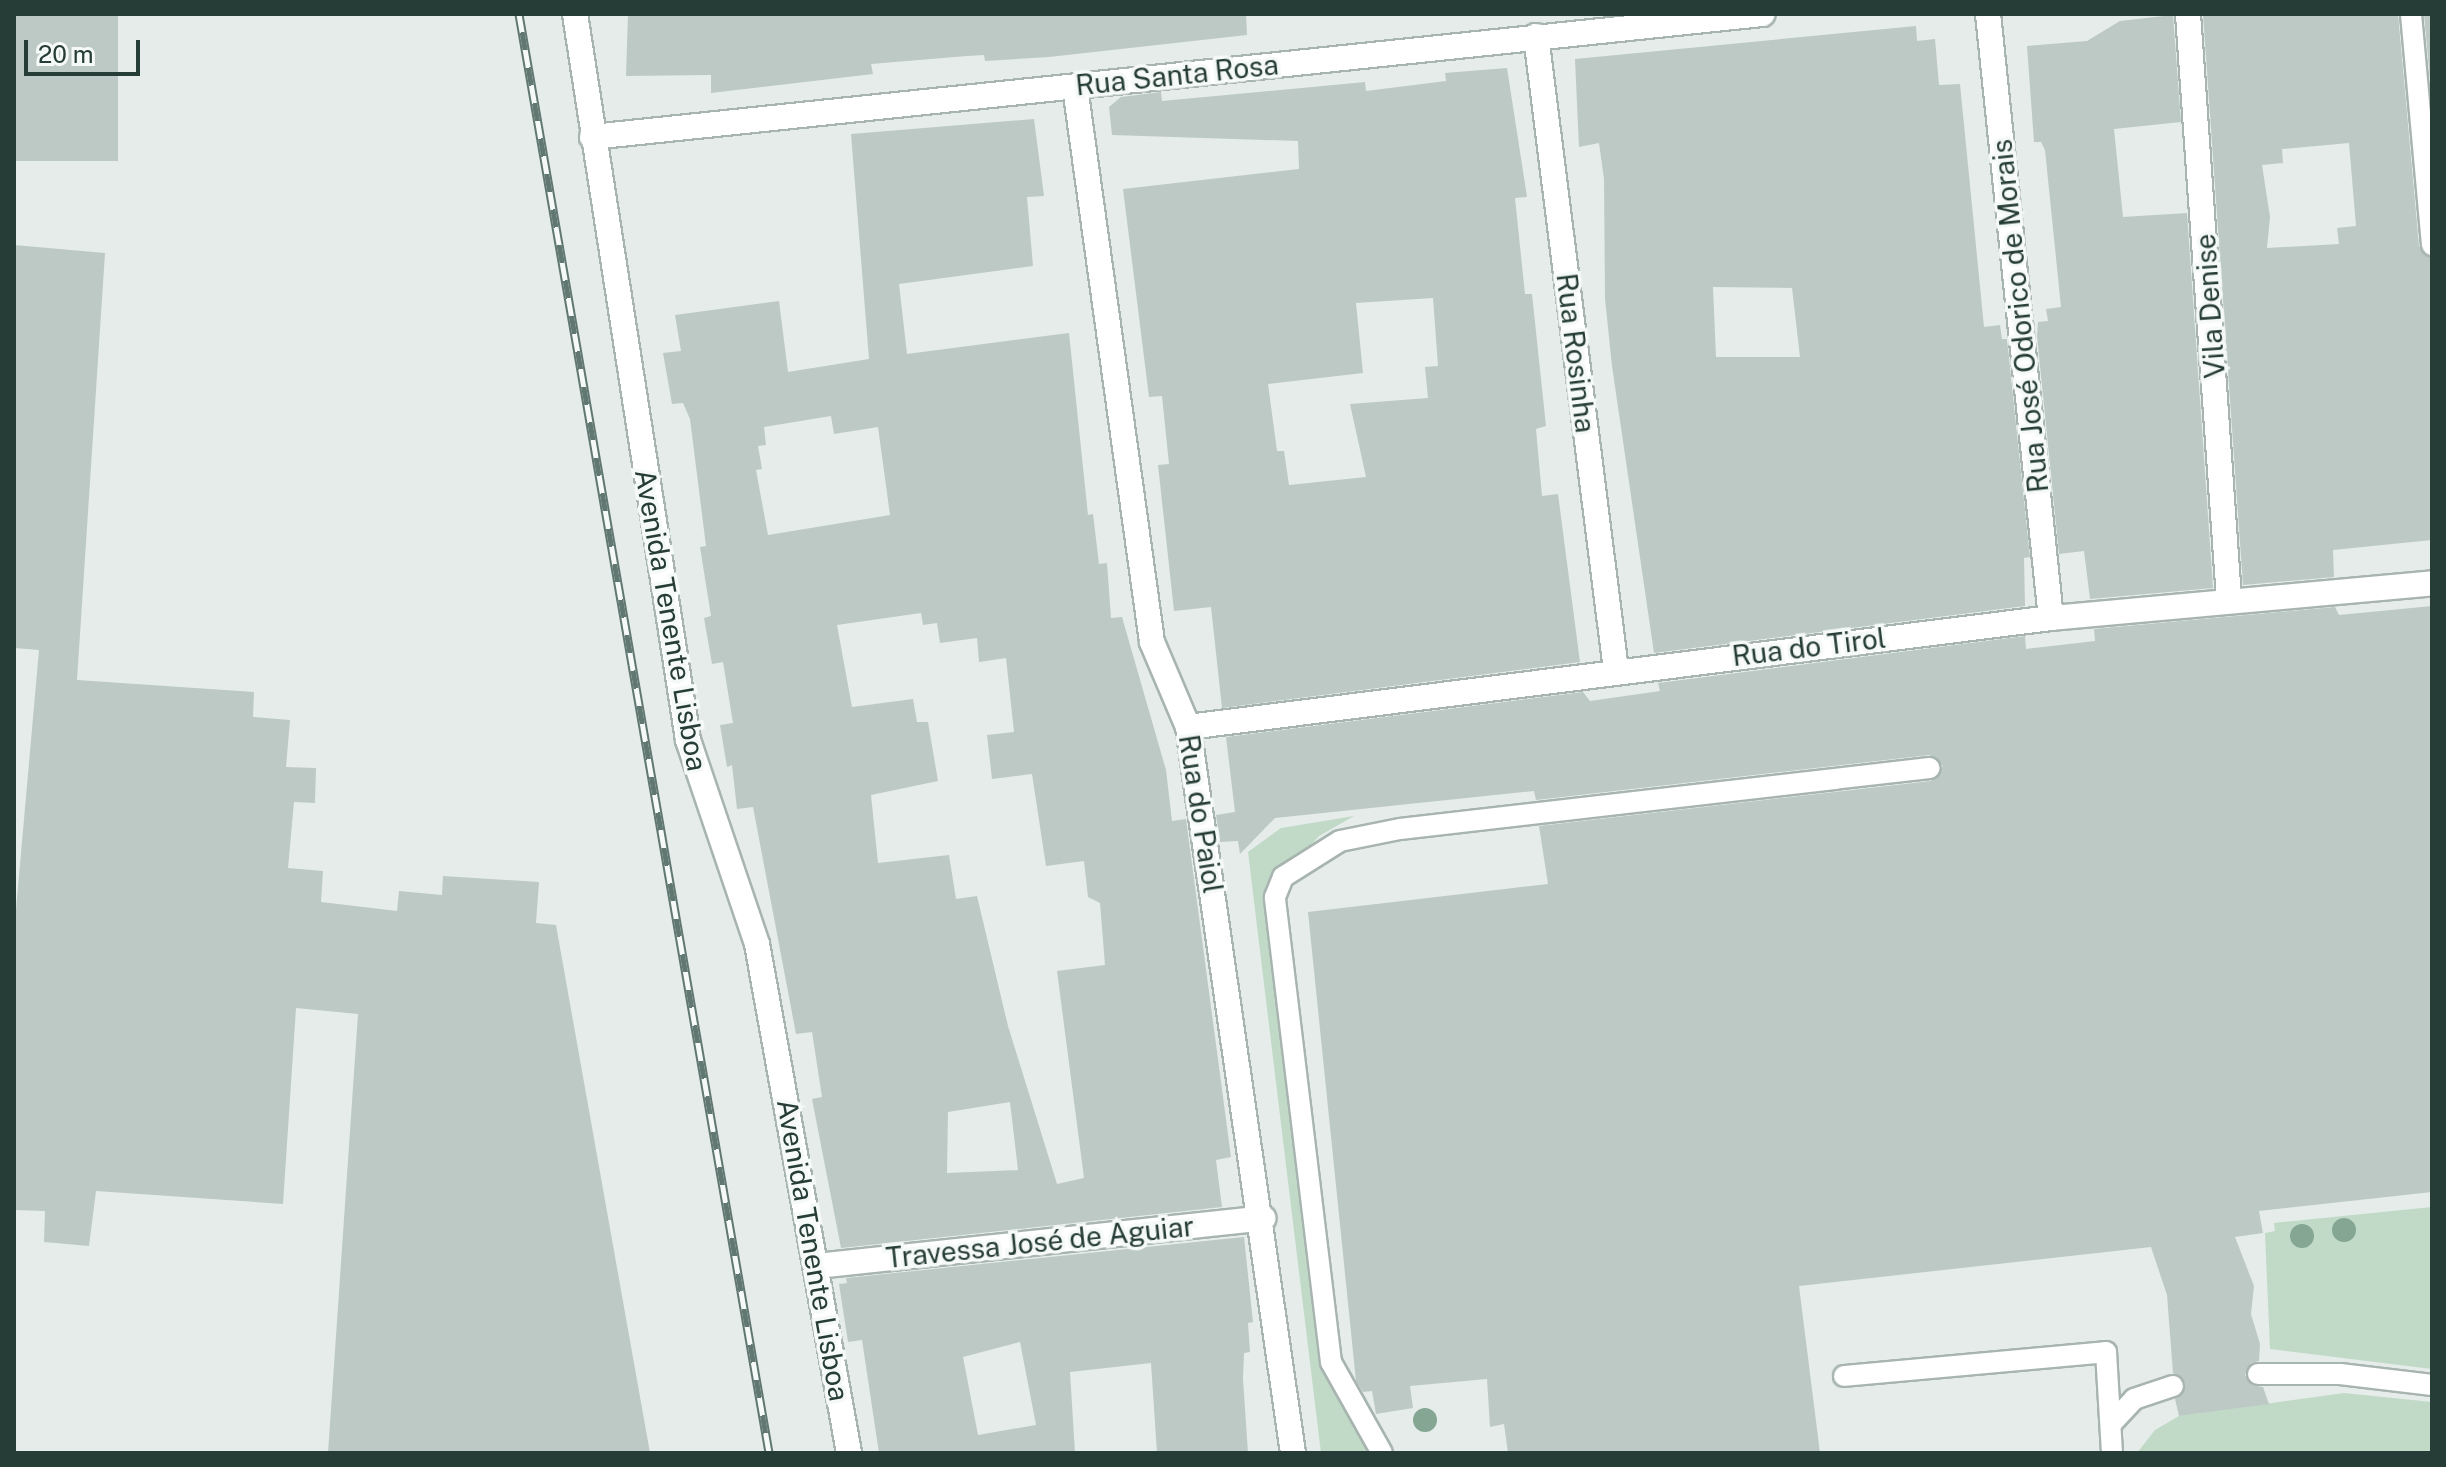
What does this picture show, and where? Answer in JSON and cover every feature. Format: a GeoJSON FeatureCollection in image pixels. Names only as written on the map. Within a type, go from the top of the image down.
{"type":"FeatureCollection","features":[{"type":"Feature","properties":{"kind":"street","name":"Avenida Tenente Lisboa"},"geometry":{"type":"LineString","coordinates":[[575,14],[688,740],[757,944],[849,1453]]}},
{"type":"Feature","properties":{"kind":"street","name":"Rua Santa Rosa"},"geometry":{"type":"LineString","coordinates":[[592,137],[1763,14]]}},
{"type":"Feature","properties":{"kind":"street","name":"Rua José Odorico de Morais"},"geometry":{"type":"LineString","coordinates":[[1988,14],[2051,618]]}},
{"type":"Feature","properties":{"kind":"street","name":"Vila Denise"},"geometry":{"type":"LineString","coordinates":[[2188,14],[2229,599]]}},
{"type":"Feature","properties":{"kind":"street","name":"Rua Rosinha"},"geometry":{"type":"LineString","coordinates":[[1536,36],[1616,670]]}},
{"type":"Feature","properties":{"kind":"street","name":"Rua do Paiol"},"geometry":{"type":"LineString","coordinates":[[1075,87],[1152,642],[1188,727],[1263,1218],[1293,1453]]}},
{"type":"Feature","properties":{"kind":"street","name":"Rua do Tirol"},"geometry":{"type":"LineString","coordinates":[[1188,727],[1616,670],[2051,618],[2229,599],[2432,583]]}},
{"type":"Feature","properties":{"kind":"street","name":"Travessa José de Aguiar"},"geometry":{"type":"LineString","coordinates":[[817,1266],[1263,1218]]}},
{"type":"Feature","properties":{"kind":"lane"},"geometry":{"type":"LineString","coordinates":[[2411,14],[2432,245]]}},
{"type":"Feature","properties":{"kind":"lane"},"geometry":{"type":"LineString","coordinates":[[1382,1453],[1331,1362],[1275,897],[1283,877],[1340,841],[1400,829],[1930,768]]}},
{"type":"Feature","properties":{"kind":"lane"},"geometry":{"type":"LineString","coordinates":[[1844,1376],[2106,1352],[2112,1453]]}},
{"type":"Feature","properties":{"kind":"lane"},"geometry":{"type":"LineString","coordinates":[[2258,1374],[2340,1374],[2432,1385]]}},
{"type":"Feature","properties":{"kind":"lane"},"geometry":{"type":"LineString","coordinates":[[2111,1424],[2134,1399],[2173,1386]]}},
{"type":"Feature","properties":{"kind":"green space"},"geometry":{"type":"Polygon","coordinates":[[[1354,816],[1319,836],[1283,877],[1331,1362],[1382,1453],[1321,1453],[1248,852],[1281,828],[1354,816]]]}},
{"type":"Feature","properties":{"kind":"green space"},"geometry":{"type":"Polygon","coordinates":[[[2432,1207],[2432,1369],[2270,1349],[2265,1233],[2275,1231],[2274,1223],[2432,1207]]]}},
{"type":"Feature","properties":{"kind":"green space"},"geometry":{"type":"Polygon","coordinates":[[[2344,1393],[2432,1402],[2432,1453],[2137,1453],[2155,1430],[2179,1416],[2344,1393]]]}},
{"type":"Feature","properties":{"kind":"building"},"geometry":{"type":"Polygon","coordinates":[[[14,14],[118,14],[118,161],[14,161],[14,14]]]}},
{"type":"Feature","properties":{"kind":"building"},"geometry":{"type":"Polygon","coordinates":[[[628,14],[1246,14],[1247,35],[1049,57],[985,61],[984,55],[871,64],[873,74],[711,93],[711,75],[626,76],[628,14]]]}},
{"type":"Feature","properties":{"kind":"building"},"geometry":{"type":"Polygon","coordinates":[[[2203,14],[2398,14],[2419,246],[2432,258],[2432,540],[2333,550],[2334,577],[2243,585],[2203,14]],[[2349,143],[2282,149],[2283,163],[2262,165],[2270,217],[2267,248],[2339,244],[2337,228],[2356,226],[2349,143]]]}},
{"type":"Feature","properties":{"kind":"building"},"geometry":{"type":"Polygon","coordinates":[[[2424,14],[2432,14],[2432,101],[2424,14]]]}},
{"type":"Feature","properties":{"kind":"building"},"geometry":{"type":"Polygon","coordinates":[[[2173,15],[2181,122],[2114,129],[2123,217],[2187,213],[2213,588],[2090,599],[2084,551],[2059,554],[2037,336],[2038,322],[2048,321],[2046,309],[2061,307],[2045,150],[2041,142],[2034,142],[2027,46],[2087,41],[2120,21],[2173,15]]]}},
{"type":"Feature","properties":{"kind":"building"},"geometry":{"type":"Polygon","coordinates":[[[1916,26],[1917,41],[1935,39],[1939,85],[1960,84],[1984,327],[2000,325],[2002,339],[2007,339],[2030,557],[2024,558],[2025,606],[1654,653],[1612,366],[1605,299],[1604,179],[1599,143],[1579,147],[1575,59],[1916,26]],[[1713,287],[1716,357],[1800,357],[1792,288],[1713,287]]]}},
{"type":"Feature","properties":{"kind":"building"},"geometry":{"type":"Polygon","coordinates":[[[1507,68],[1527,197],[1515,198],[1525,294],[1532,294],[1546,426],[1536,429],[1542,496],[1558,494],[1580,662],[1222,708],[1211,607],[1174,611],[1158,465],[1169,464],[1162,396],[1149,397],[1123,189],[1299,169],[1298,141],[1112,135],[1109,107],[1121,97],[1161,92],[1162,101],[1365,82],[1366,91],[1446,81],[1445,73],[1507,68]],[[1433,298],[1356,303],[1363,373],[1268,384],[1277,451],[1284,451],[1289,485],[1366,477],[1350,404],[1428,398],[1425,367],[1438,366],[1433,298]]]}},
{"type":"Feature","properties":{"kind":"building"},"geometry":{"type":"Polygon","coordinates":[[[1034,119],[1044,196],[1027,197],[1033,266],[899,284],[907,354],[1069,333],[1088,515],[1093,514],[1099,564],[1107,563],[1111,618],[1122,617],[1166,770],[1172,821],[1186,819],[1231,1157],[1216,1160],[1222,1207],[841,1248],[812,1099],[822,1097],[812,1032],[796,1034],[753,807],[737,809],[732,765],[727,767],[720,725],[733,723],[723,662],[712,664],[704,618],[711,616],[700,547],[706,546],[690,419],[683,403],[672,404],[663,353],[681,351],[675,315],[779,301],[788,372],[869,359],[851,134],[1034,119]],[[831,416],[764,427],[766,445],[758,446],[762,469],[756,470],[768,535],[890,515],[878,427],[834,434],[831,416]],[[921,613],[837,625],[852,707],[913,699],[917,722],[928,722],[938,781],[871,795],[878,863],[949,855],[956,899],[977,896],[1008,1026],[1057,1184],[1084,1178],[1057,971],[1105,965],[1100,903],[1088,897],[1084,861],[1046,866],[1032,774],[992,779],[987,735],[1014,732],[1006,658],[979,662],[977,638],[940,643],[937,623],[923,625],[921,613]],[[1010,1102],[948,1112],[947,1173],[1018,1170],[1010,1102]]]}},
{"type":"Feature","properties":{"kind":"building"},"geometry":{"type":"Polygon","coordinates":[[[14,245],[105,253],[77,680],[254,692],[253,717],[290,720],[286,767],[316,768],[315,803],[294,802],[288,868],[323,871],[321,902],[397,911],[399,891],[442,895],[443,876],[539,882],[536,923],[556,925],[650,1453],[328,1453],[358,1014],[296,1008],[283,1204],[96,1191],[89,1246],[44,1242],[45,1211],[14,1210],[14,932],[39,650],[14,648],[14,245]]]}},
{"type":"Feature","properties":{"kind":"building"},"geometry":{"type":"Polygon","coordinates":[[[2432,606],[2432,1192],[2259,1211],[2263,1233],[2235,1237],[2254,1286],[2251,1314],[2260,1344],[2259,1361],[2251,1363],[2245,1375],[2251,1385],[2263,1387],[2269,1404],[2179,1416],[2175,1399],[2185,1383],[2173,1373],[2167,1295],[2151,1247],[1799,1286],[1820,1453],[1508,1453],[1504,1424],[1490,1427],[1487,1379],[1410,1386],[1413,1408],[1376,1414],[1372,1391],[1363,1392],[1356,1381],[1308,912],[1548,884],[1539,826],[1931,781],[1943,766],[1929,755],[1536,800],[1534,791],[1275,818],[1240,854],[1238,841],[1220,842],[1216,815],[1235,812],[1226,737],[1583,692],[1590,701],[1660,691],[1658,683],[2025,636],[2026,649],[2095,641],[2094,629],[2335,607],[2339,615],[2432,606]]]}},
{"type":"Feature","properties":{"kind":"building"},"geometry":{"type":"Polygon","coordinates":[[[1244,1237],[1253,1322],[1248,1323],[1250,1352],[1244,1353],[1243,1379],[1248,1453],[1157,1453],[1151,1363],[1070,1372],[1075,1453],[879,1453],[862,1340],[848,1342],[839,1284],[847,1283],[846,1278],[1244,1237]],[[1020,1342],[963,1357],[978,1435],[1036,1425],[1020,1342]]]}},
{"type":"Feature","properties":{"kind":"railway"},"geometry":{"type":"LineString","coordinates":[[519,14],[769,1453]]}}]}
